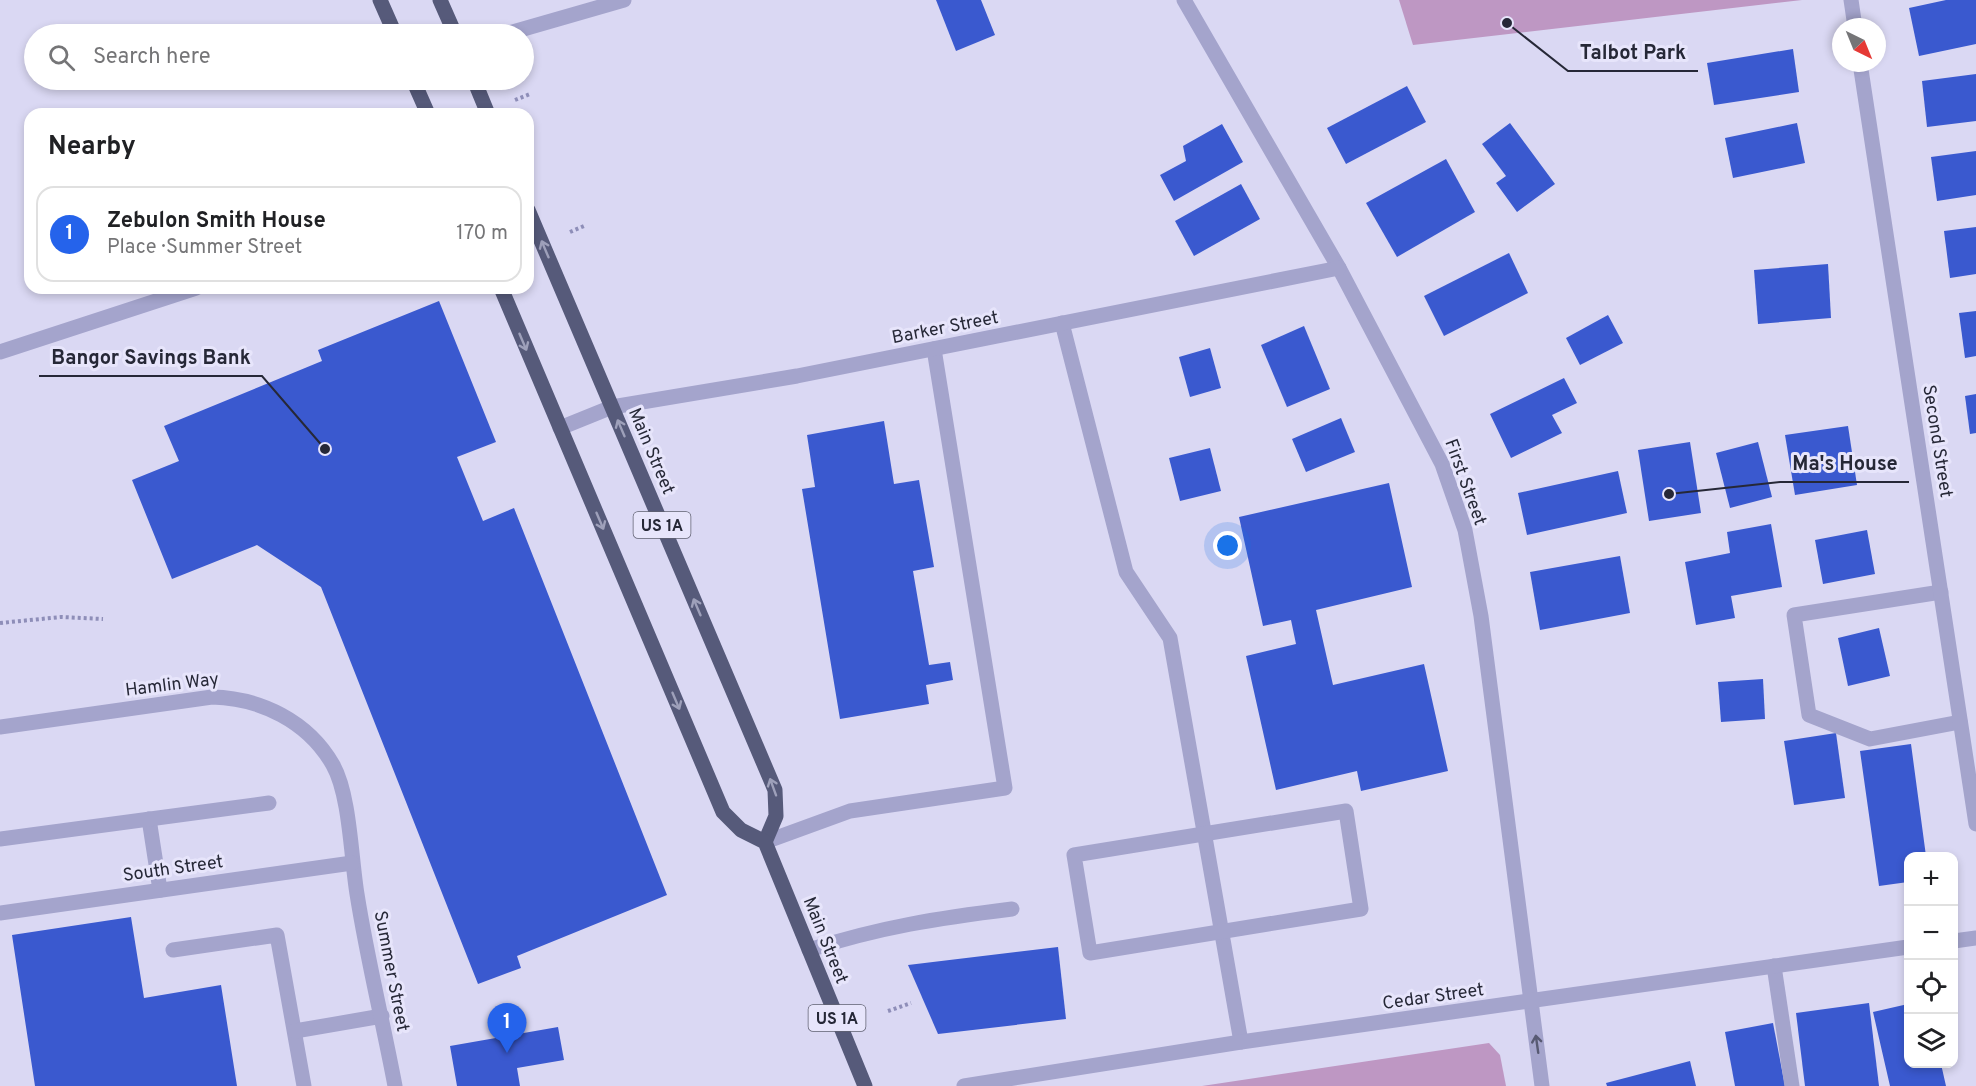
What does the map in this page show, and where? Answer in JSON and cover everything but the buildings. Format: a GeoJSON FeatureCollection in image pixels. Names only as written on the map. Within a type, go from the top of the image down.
{"type":"FeatureCollection","features":[{"type":"Feature","properties":{"kind":"main road"},"geometry":{"type":"LineString","coordinates":[[380,0],[391,24]]}},
{"type":"Feature","properties":{"kind":"main road"},"geometry":{"type":"LineString","coordinates":[[441,0],[451,24]]}},
{"type":"Feature","properties":{"kind":"main road"},"geometry":{"type":"LineString","coordinates":[[417,90],[425,108]]}},
{"type":"Feature","properties":{"kind":"main road"},"geometry":{"type":"LineString","coordinates":[[478,90],[486,108]]}},
{"type":"Feature","properties":{"kind":"main road","name":"Main Street"},"geometry":{"type":"LineString","coordinates":[[534,224],[775,790],[776,816],[765,842],[865,1086]]}},
{"type":"Feature","properties":{"kind":"main road","name":"US 1A"},"geometry":{"type":"LineString","coordinates":[[504,294],[723,812],[741,830],[765,842]]}},
{"type":"Feature","properties":{"kind":"street"},"geometry":{"type":"LineString","coordinates":[[534,26],[624,0]]}},
{"type":"Feature","properties":{"kind":"street","name":"First Street"},"geometry":{"type":"LineString","coordinates":[[1184,0],[1339,268],[1442,464],[1465,530],[1481,616],[1542,1086]]}},
{"type":"Feature","properties":{"kind":"street"},"geometry":{"type":"LineString","coordinates":[[1851,0],[1854,18]]}},
{"type":"Feature","properties":{"kind":"street","name":"Second Street"},"geometry":{"type":"LineString","coordinates":[[1861,72],[1976,824]]}},
{"type":"Feature","properties":{"kind":"street","name":"Barker Street"},"geometry":{"type":"LineString","coordinates":[[560,428],[612,407],[797,376],[1339,268]]}},
{"type":"Feature","properties":{"kind":"street"},"geometry":{"type":"LineString","coordinates":[[0,352],[178,294]]}},
{"type":"Feature","properties":{"kind":"street"},"geometry":{"type":"LineString","coordinates":[[1062,323],[1126,572],[1170,638],[1241,1042]]}},
{"type":"Feature","properties":{"kind":"street"},"geometry":{"type":"LineString","coordinates":[[765,842],[850,811],[1005,788],[934,349]]}},
{"type":"Feature","properties":{"kind":"street"},"geometry":{"type":"LineString","coordinates":[[1941,592],[1794,615],[1809,716],[1870,739],[1960,722]]}},
{"type":"Feature","properties":{"kind":"street","name":"Hamlin Way"},"geometry":{"type":"LineString","coordinates":[[0,727],[212,697],[230,698],[263,706],[293,721],[306,732],[334,767],[343,797],[352,863]]}},
{"type":"Feature","properties":{"kind":"street"},"geometry":{"type":"LineString","coordinates":[[0,839],[269,803]]}},
{"type":"Feature","properties":{"kind":"street"},"geometry":{"type":"LineString","coordinates":[[1346,811],[1361,909],[1090,952],[1074,855],[1204,834],[1346,811]]}},
{"type":"Feature","properties":{"kind":"street"},"geometry":{"type":"LineString","coordinates":[[149,819],[160,890]]}},
{"type":"Feature","properties":{"kind":"street","name":"South Street"},"geometry":{"type":"LineString","coordinates":[[0,913],[352,863]]}},
{"type":"Feature","properties":{"kind":"street","name":"Summer Street"},"geometry":{"type":"LineString","coordinates":[[352,863],[395,1086]]}},
{"type":"Feature","properties":{"kind":"street"},"geometry":{"type":"LineString","coordinates":[[809,950],[860,933],[908,923],[1012,909]]}},
{"type":"Feature","properties":{"kind":"street"},"geometry":{"type":"LineString","coordinates":[[173,950],[277,935],[304,1086]]}},
{"type":"Feature","properties":{"kind":"street"},"geometry":{"type":"LineString","coordinates":[[1958,941],[1976,939]]}},
{"type":"Feature","properties":{"kind":"street","name":"Cedar Street"},"geometry":{"type":"LineString","coordinates":[[964,1086],[1241,1042],[1904,948]]}},
{"type":"Feature","properties":{"kind":"street"},"geometry":{"type":"LineString","coordinates":[[1774,966],[1792,1086]]}},
{"type":"Feature","properties":{"kind":"street"},"geometry":{"type":"LineString","coordinates":[[295,1031],[382,1016]]}},
{"type":"Feature","properties":{"kind":"path"},"geometry":{"type":"LineString","coordinates":[[515,100],[530,94]]}},
{"type":"Feature","properties":{"kind":"path"},"geometry":{"type":"LineString","coordinates":[[570,231],[584,226]]}},
{"type":"Feature","properties":{"kind":"path"},"geometry":{"type":"LineString","coordinates":[[0,623],[61,617],[103,619]]}},
{"type":"Feature","properties":{"kind":"path"},"geometry":{"type":"LineString","coordinates":[[888,1011],[912,1004]]}},
{"type":"Feature","properties":{"kind":"shaded area"},"geometry":{"type":"Polygon","coordinates":[[[1399,0],[1802,0],[1413,45],[1399,0]]]}},
{"type":"Feature","properties":{"kind":"shaded area"},"geometry":{"type":"Polygon","coordinates":[[[1489,1043],[1500,1055],[1506,1086],[1202,1086],[1489,1043]]]}},
{"type":"Feature","properties":{"kind":"place","name":"Talbot Park"},"geometry":{"type":"Point","coordinates":[1507,23]}},
{"type":"Feature","properties":{"kind":"place","name":"Bangor Savings Bank"},"geometry":{"type":"Point","coordinates":[325,449]}},
{"type":"Feature","properties":{"kind":"place","name":"Ma's House"},"geometry":{"type":"Point","coordinates":[1669,494]}},
{"type":"Feature","properties":{"kind":"place","name":"Zebulon Smith House"},"geometry":{"type":"Point","coordinates":[507,1053]}}]}
